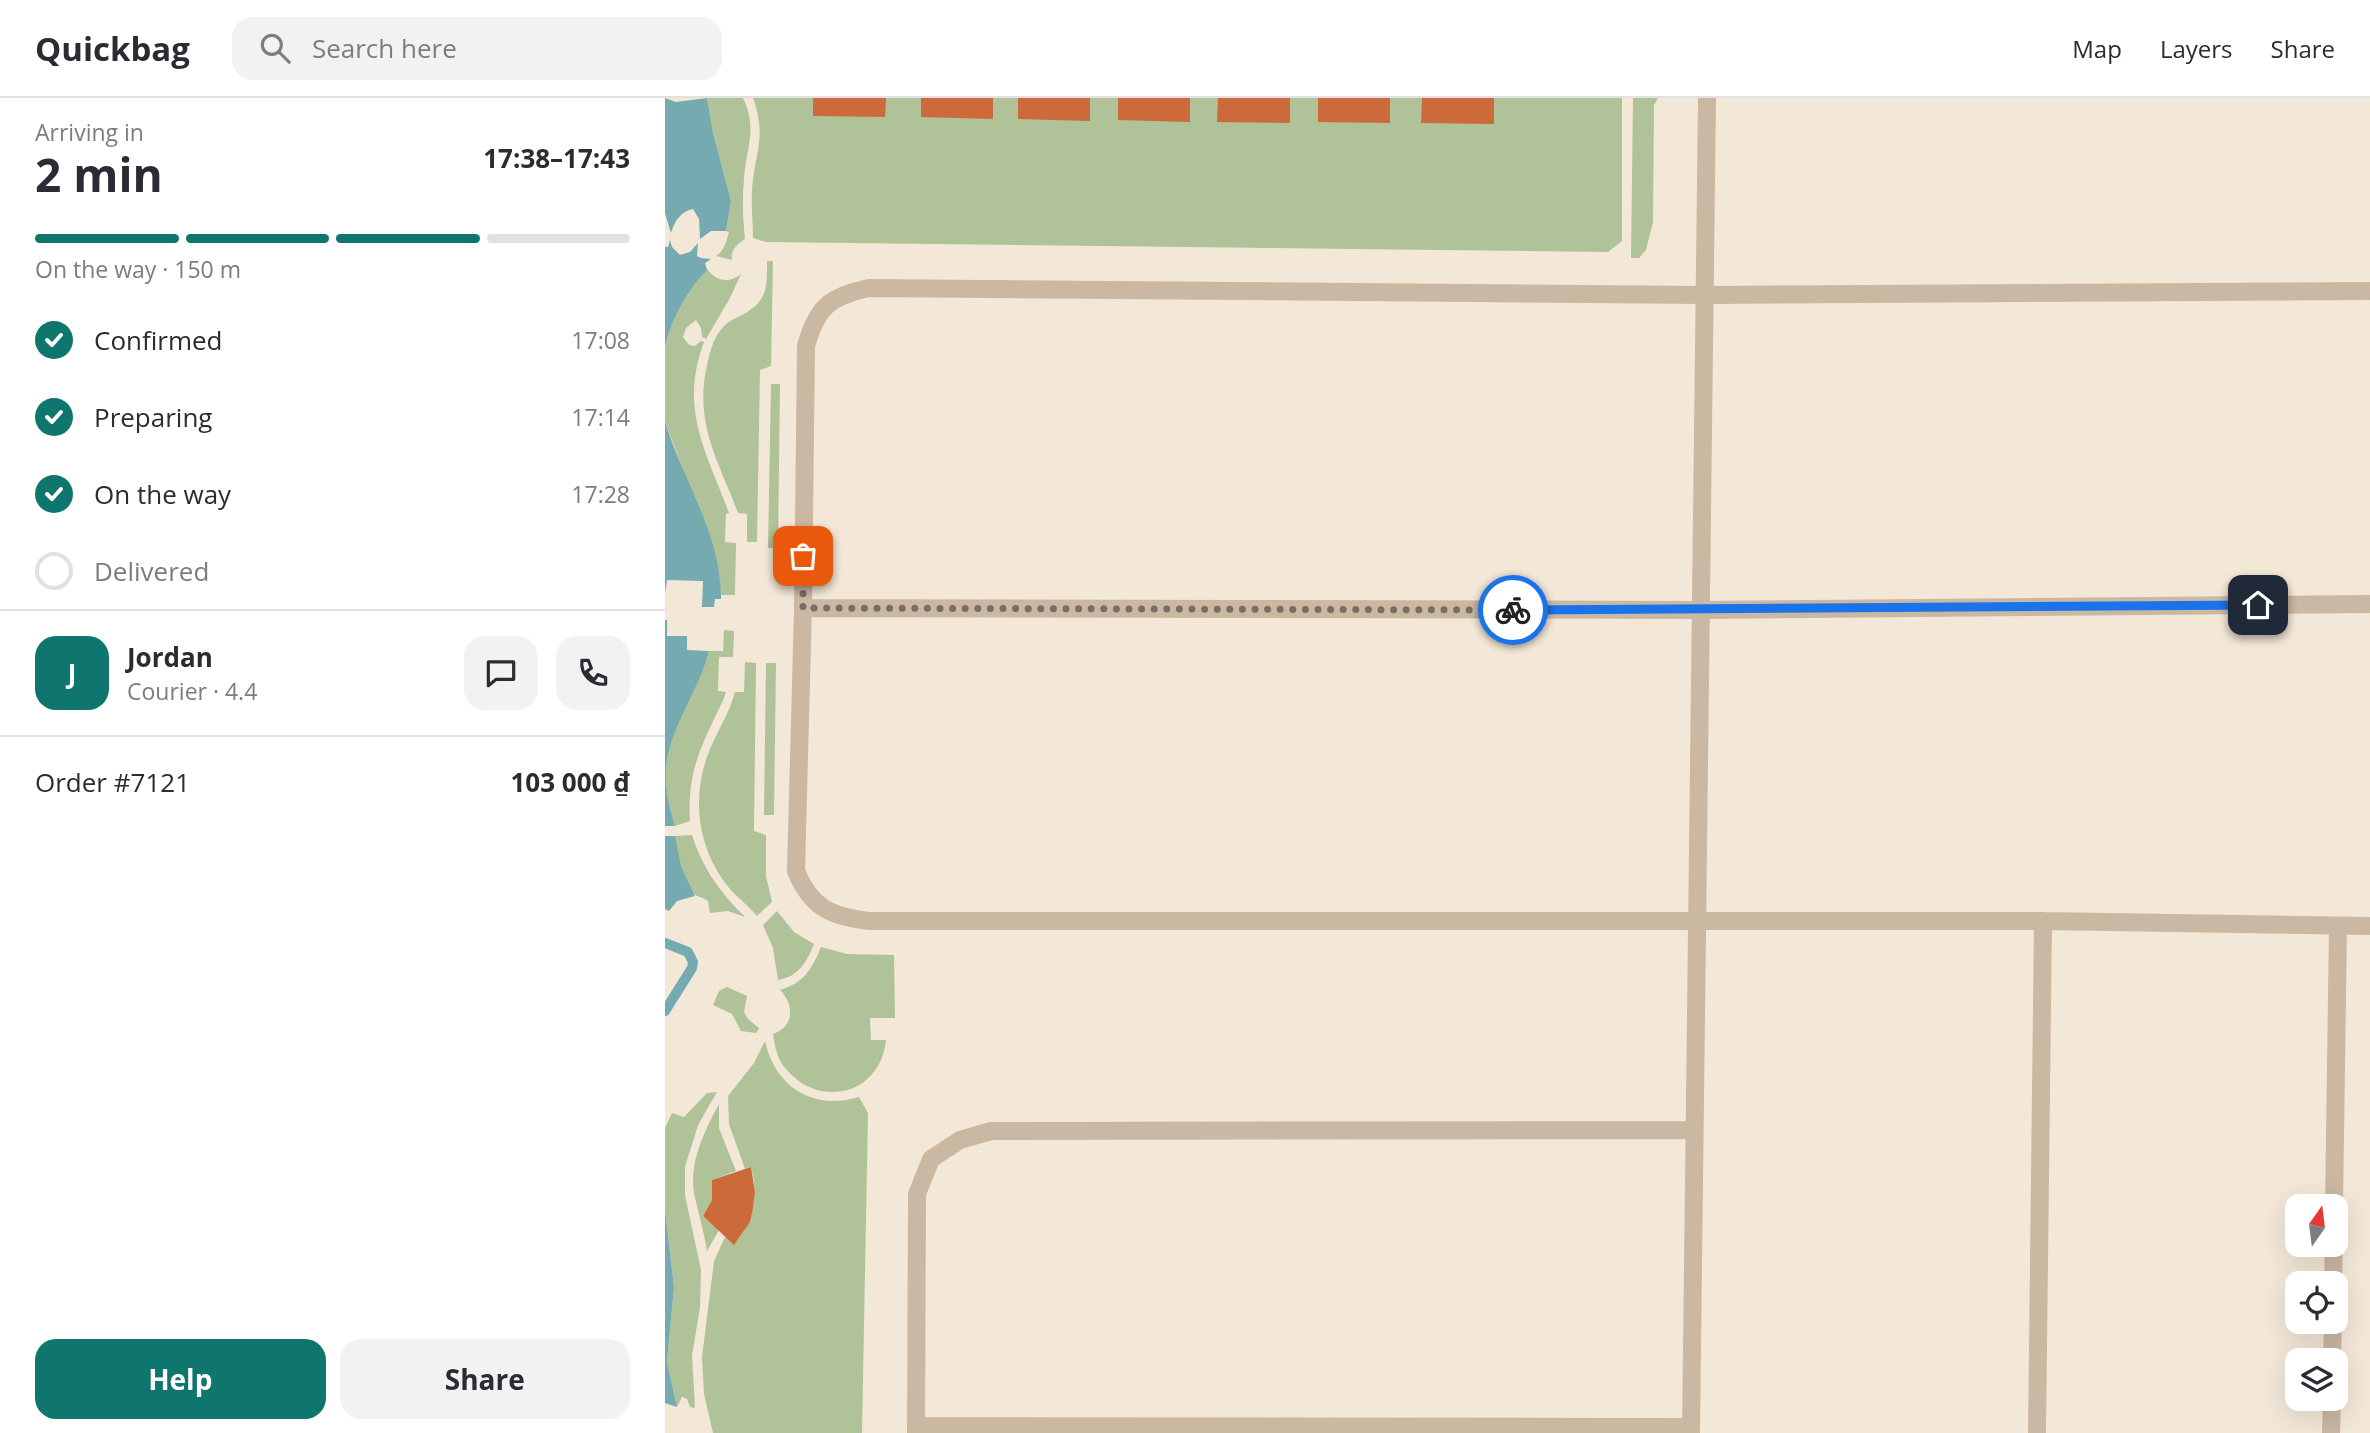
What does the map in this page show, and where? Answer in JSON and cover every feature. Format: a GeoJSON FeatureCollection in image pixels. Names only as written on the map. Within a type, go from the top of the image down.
{"type":"FeatureCollection","features":[{"type":"Feature","properties":{"kind":"street"},"geometry":{"type":"LineString","coordinates":[[1694,1130],[991,1131],[960,1140],[931,1159],[917,1194],[916,1429],[1691,1430],[1707,98]]}},
{"type":"Feature","properties":{"kind":"street"},"geometry":{"type":"LineString","coordinates":[[2370,290],[1705,295],[869,288],[848,293],[827,304],[813,322],[806,346],[796,871],[803,889],[819,906],[844,918],[870,921],[2042,921],[2370,926]]}},
{"type":"Feature","properties":{"kind":"street"},"geometry":{"type":"LineString","coordinates":[[803,608],[1701,610],[2370,604]]}},
{"type":"Feature","properties":{"kind":"street"},"geometry":{"type":"LineString","coordinates":[[2037,1433],[2042,921]]}},
{"type":"Feature","properties":{"kind":"street"},"geometry":{"type":"LineString","coordinates":[[2334,1194],[2338,926]]}},
{"type":"Feature","properties":{"kind":"street"},"geometry":{"type":"LineString","coordinates":[[2332,1411],[2332,1433]]}},
{"type":"Feature","properties":{"kind":"green space"},"geometry":{"type":"Polygon","coordinates":[[[707,98],[743,98],[750,119],[743,194],[745,239],[735,248],[732,260],[716,256],[723,249],[729,232],[726,231],[731,201],[707,98]]]}},
{"type":"Feature","properties":{"kind":"green space"},"geometry":{"type":"Polygon","coordinates":[[[753,98],[1622,98],[1622,241],[1608,252],[766,242],[753,238],[752,189],[760,134],[753,98]]]}},
{"type":"Feature","properties":{"kind":"green space"},"geometry":{"type":"Polygon","coordinates":[[[1633,98],[1658,98],[1654,105],[1653,222],[1646,250],[1639,258],[1631,258],[1633,98]]]}},
{"type":"Feature","properties":{"kind":"green space"},"geometry":{"type":"Polygon","coordinates":[[[767,261],[773,261],[771,366],[760,370],[757,542],[747,542],[747,514],[738,513],[710,441],[706,424],[704,386],[707,365],[718,334],[726,324],[751,310],[761,299],[766,286],[767,261]]]}},
{"type":"Feature","properties":{"kind":"green space"},"geometry":{"type":"Polygon","coordinates":[[[707,269],[723,280],[741,274],[706,339],[702,337],[696,320],[686,328],[683,337],[689,345],[695,346],[701,341],[704,342],[694,388],[695,409],[704,449],[729,513],[726,514],[725,542],[736,543],[735,595],[721,595],[715,556],[665,421],[665,346],[681,305],[707,269]]]}},
{"type":"Feature","properties":{"kind":"green space"},"geometry":{"type":"Polygon","coordinates":[[[771,384],[780,384],[778,548],[768,548],[771,384]]]}},
{"type":"Feature","properties":{"kind":"green space"},"geometry":{"type":"Polygon","coordinates":[[[724,630],[734,631],[733,657],[719,657],[718,691],[726,692],[694,770],[690,821],[675,826],[666,786],[672,741],[709,651],[723,651],[724,630]]]}},
{"type":"Feature","properties":{"kind":"green space"},"geometry":{"type":"Polygon","coordinates":[[[745,662],[756,663],[754,831],[766,835],[766,876],[772,902],[757,916],[719,875],[705,843],[699,809],[699,791],[707,757],[735,692],[744,692],[745,662]]]}},
{"type":"Feature","properties":{"kind":"green space"},"geometry":{"type":"Polygon","coordinates":[[[766,663],[776,663],[774,815],[764,815],[766,663]]]}},
{"type":"Feature","properties":{"kind":"green space"},"geometry":{"type":"Polygon","coordinates":[[[692,835],[701,859],[713,879],[745,917],[728,911],[710,913],[708,901],[695,894],[685,881],[675,836],[692,835]]]}},
{"type":"Feature","properties":{"kind":"green space"},"geometry":{"type":"Polygon","coordinates":[[[777,911],[794,932],[814,944],[801,968],[791,976],[778,980],[773,948],[763,925],[777,911]]]}},
{"type":"Feature","properties":{"kind":"green space"},"geometry":{"type":"Polygon","coordinates":[[[821,947],[847,954],[894,955],[895,1018],[870,1018],[871,1040],[886,1040],[882,1058],[873,1073],[861,1084],[847,1090],[831,1092],[800,1082],[786,1069],[778,1057],[773,1034],[785,1026],[790,1015],[788,1002],[780,990],[806,974],[821,947]]]}},
{"type":"Feature","properties":{"kind":"green space"},"geometry":{"type":"Polygon","coordinates":[[[727,987],[747,996],[744,1012],[759,1028],[756,1033],[741,1031],[732,1014],[713,1005],[719,991],[727,987]]]}},
{"type":"Feature","properties":{"kind":"green space"},"geometry":{"type":"Polygon","coordinates":[[[765,1041],[777,1071],[799,1092],[826,1101],[859,1097],[868,1113],[862,1433],[713,1433],[704,1394],[702,1357],[714,1261],[725,1237],[734,1244],[741,1236],[753,1208],[755,1188],[751,1167],[745,1169],[729,1124],[728,1096],[754,1063],[765,1041]]]}},
{"type":"Feature","properties":{"kind":"green space"},"geometry":{"type":"Polygon","coordinates":[[[717,1092],[698,1125],[685,1167],[685,1195],[701,1270],[700,1307],[692,1356],[695,1408],[690,1407],[687,1399],[682,1397],[677,1407],[667,1362],[674,1287],[665,1210],[665,1128],[672,1113],[684,1117],[707,1093],[717,1092]]]}},
{"type":"Feature","properties":{"kind":"green space"},"geometry":{"type":"Polygon","coordinates":[[[719,1104],[719,1128],[736,1171],[712,1180],[712,1200],[703,1216],[719,1230],[707,1251],[693,1181],[696,1158],[719,1104]]]}},
{"type":"Feature","properties":{"kind":"water"},"geometry":{"type":"Polygon","coordinates":[[[665,98],[676,102],[707,98],[731,201],[726,231],[711,231],[700,239],[699,219],[693,209],[679,218],[671,233],[665,213],[665,98]]]}},
{"type":"Feature","properties":{"kind":"water"},"geometry":{"type":"Polygon","coordinates":[[[670,240],[672,247],[680,255],[690,252],[698,243],[697,256],[711,259],[705,263],[707,270],[681,305],[665,346],[665,247],[668,247],[670,240]]]}},
{"type":"Feature","properties":{"kind":"water"},"geometry":{"type":"Polygon","coordinates":[[[665,421],[715,553],[721,599],[715,599],[714,607],[702,607],[703,581],[667,580],[665,593],[665,421]]]}},
{"type":"Feature","properties":{"kind":"water"},"geometry":{"type":"Polygon","coordinates":[[[665,620],[667,636],[687,636],[687,650],[709,651],[677,727],[668,757],[666,786],[675,826],[665,826],[665,620]]]}},
{"type":"Feature","properties":{"kind":"water"},"geometry":{"type":"Polygon","coordinates":[[[665,836],[675,836],[681,867],[695,896],[677,901],[669,911],[665,909],[665,836]]]}},
{"type":"Feature","properties":{"kind":"water"},"geometry":{"type":"Polygon","coordinates":[[[665,1210],[674,1287],[667,1362],[677,1407],[665,1403],[665,1210]]]}},
{"type":"Feature","properties":{"kind":"building"},"geometry":{"type":"Polygon","coordinates":[[[813,98],[886,98],[885,117],[813,116],[813,98]]]}},
{"type":"Feature","properties":{"kind":"building"},"geometry":{"type":"Polygon","coordinates":[[[921,98],[993,98],[993,119],[921,117],[921,98]]]}},
{"type":"Feature","properties":{"kind":"building"},"geometry":{"type":"Polygon","coordinates":[[[1018,98],[1090,98],[1090,121],[1018,119],[1018,98]]]}},
{"type":"Feature","properties":{"kind":"building"},"geometry":{"type":"Polygon","coordinates":[[[1118,98],[1190,98],[1190,122],[1118,120],[1118,98]]]}},
{"type":"Feature","properties":{"kind":"building"},"geometry":{"type":"Polygon","coordinates":[[[1218,98],[1290,98],[1290,123],[1217,122],[1218,98]]]}},
{"type":"Feature","properties":{"kind":"building"},"geometry":{"type":"Polygon","coordinates":[[[1318,98],[1390,98],[1390,123],[1318,122],[1318,98]]]}},
{"type":"Feature","properties":{"kind":"building"},"geometry":{"type":"Polygon","coordinates":[[[1422,98],[1494,98],[1494,124],[1421,123],[1422,98]]]}},
{"type":"Feature","properties":{"kind":"building"},"geometry":{"type":"Polygon","coordinates":[[[751,1167],[755,1192],[750,1222],[734,1245],[703,1216],[712,1200],[712,1180],[751,1167]]]}},
{"type":"Feature","properties":{"kind":"waterway"},"geometry":{"type":"LineString","coordinates":[[665,943],[688,952],[693,962],[692,968],[665,1011]]}},
{"type":"Feature","properties":{"kind":"way so far"},"geometry":{"type":"LineString","coordinates":[[803,556],[803,608],[1513,610]]}},
{"type":"Feature","properties":{"kind":"route"},"geometry":{"type":"LineString","coordinates":[[1513,610],[2258,605]]}}]}
